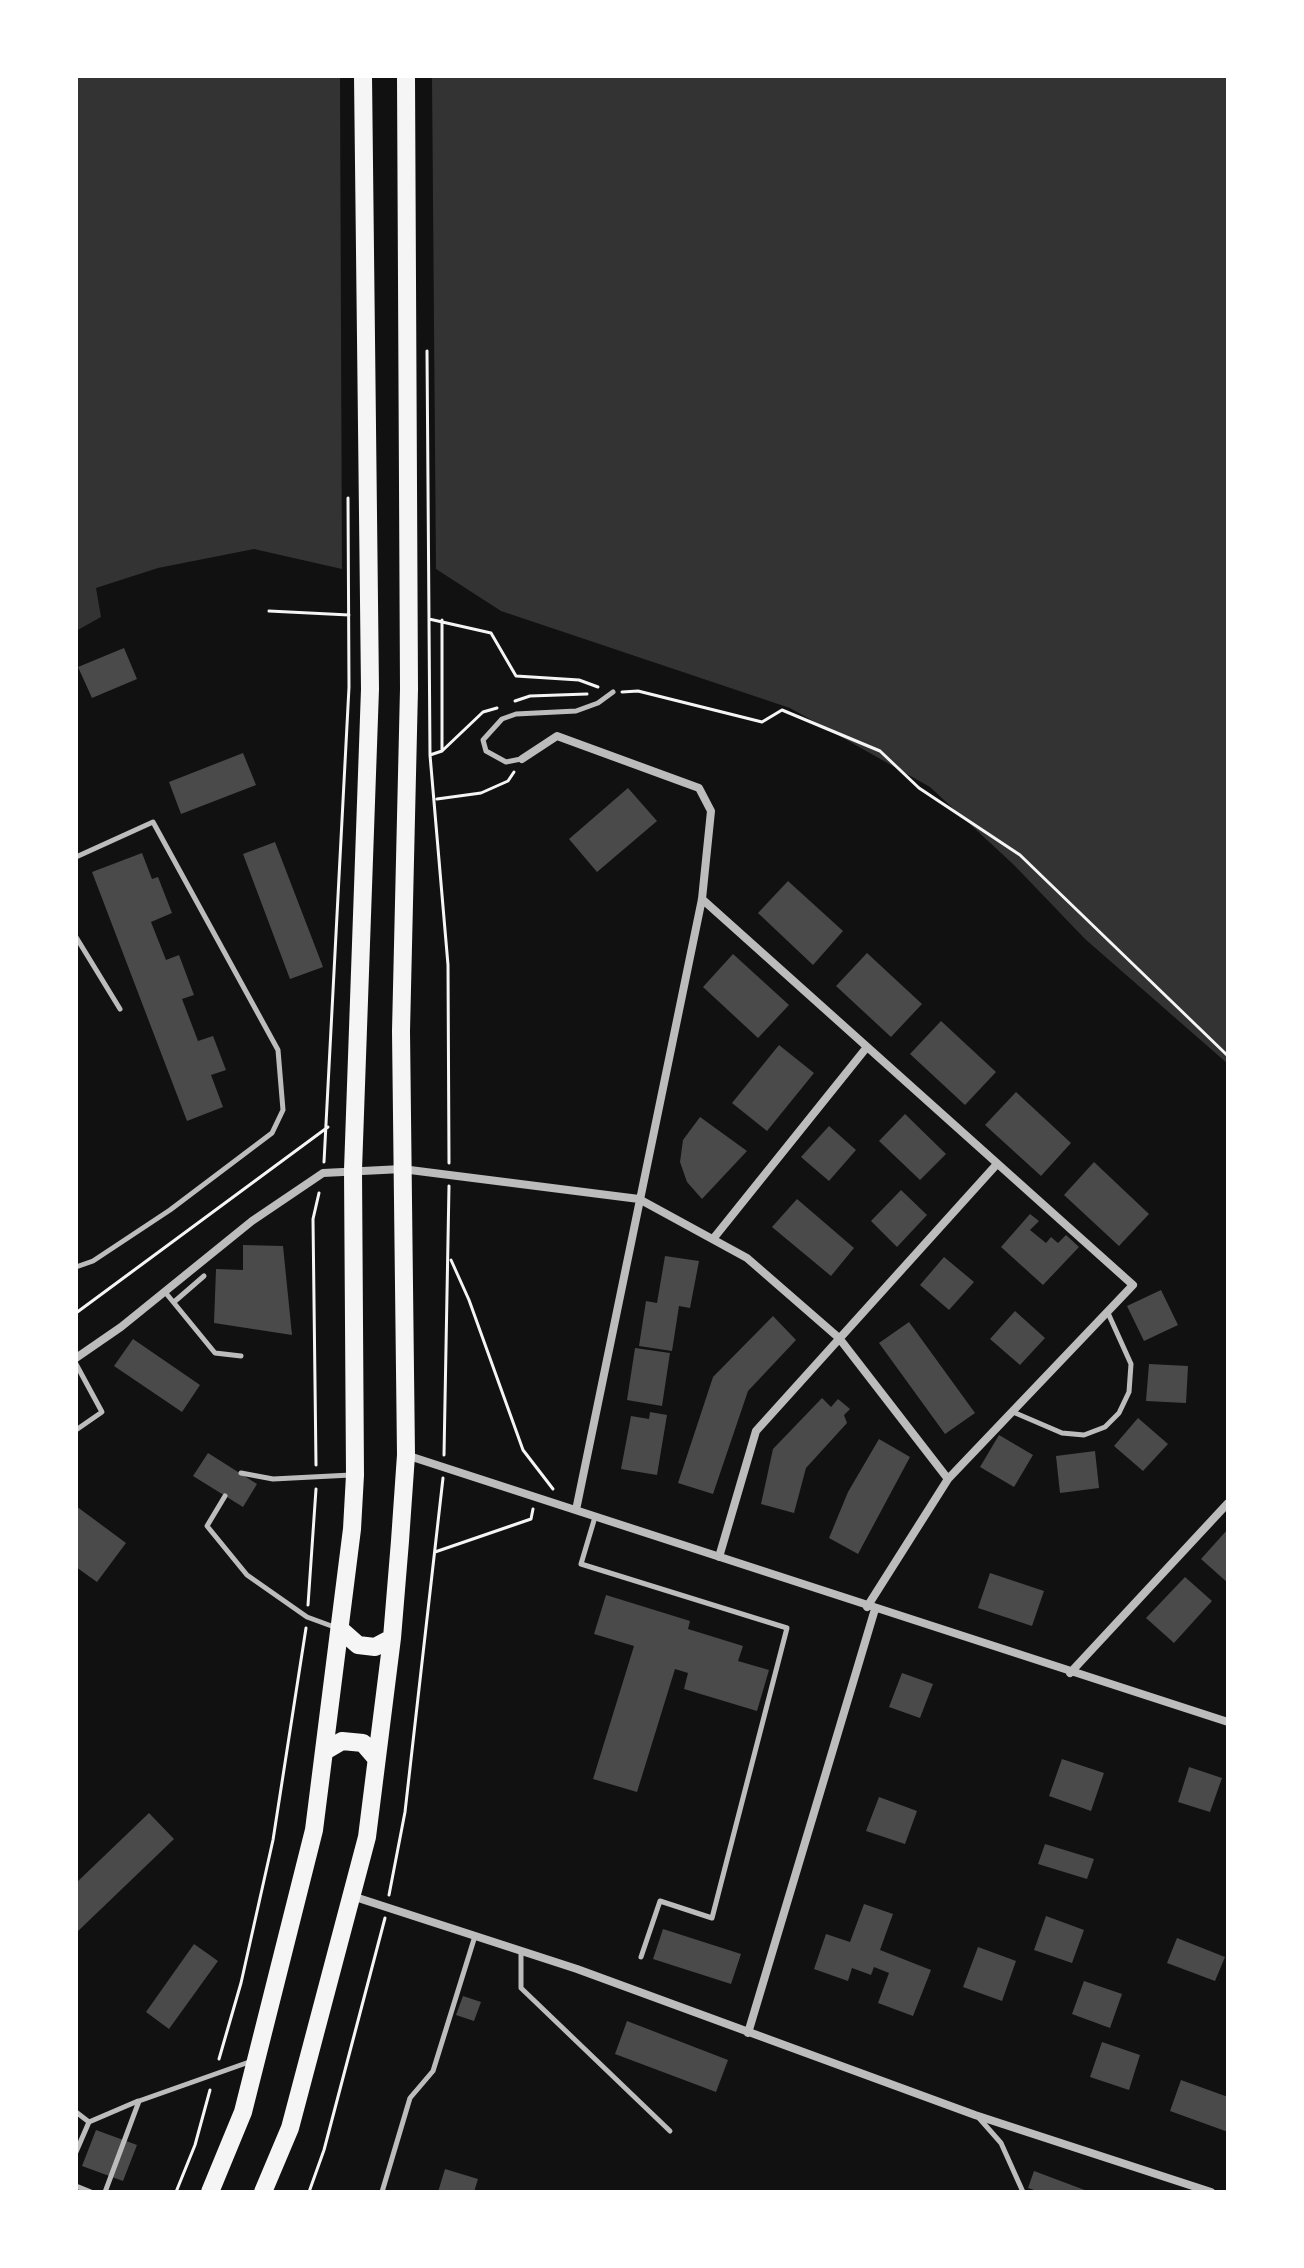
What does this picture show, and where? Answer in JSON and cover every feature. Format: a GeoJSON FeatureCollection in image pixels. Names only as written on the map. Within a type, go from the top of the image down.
{"type":"FeatureCollection","features":[{"type":"Feature","properties":{"kind":"highway"},"geometry":{"type":"LineString","coordinates":[[210,2192],[243,2112],[314,1830],[341,1630],[355,1475],[353,1170],[370,689],[363,76]]}},
{"type":"Feature","properties":{"kind":"highway"},"geometry":{"type":"LineString","coordinates":[[263,2192],[290,2128],[367,1837],[392,1638],[406,1455],[401,1031],[409,689],[406,76]]}},
{"type":"Feature","properties":{"kind":"highway"},"geometry":{"type":"LineString","coordinates":[[341,1630],[358,1645],[375,1647],[392,1638]]}},
{"type":"Feature","properties":{"kind":"highway"},"geometry":{"type":"LineString","coordinates":[[325,1751],[342,1741],[363,1743],[376,1758]]}},
{"type":"Feature","properties":{"kind":"street"},"geometry":{"type":"LineString","coordinates":[[522,759],[557,736],[699,788],[711,811],[702,899],[576,1510]]}},
{"type":"Feature","properties":{"kind":"street"},"geometry":{"type":"LineString","coordinates":[[702,899],[1133,1285],[948,1479],[871,1608],[748,2033]]}},
{"type":"Feature","properties":{"kind":"street"},"geometry":{"type":"LineString","coordinates":[[713,1239],[867,1047]]}},
{"type":"Feature","properties":{"kind":"street"},"geometry":{"type":"LineString","coordinates":[[719,1557],[756,1431],[997,1164]]}},
{"type":"Feature","properties":{"kind":"street"},"geometry":{"type":"LineString","coordinates":[[76,1361],[252,1221],[323,1173],[402,1169],[639,1199],[747,1258],[839,1338],[948,1479]]}},
{"type":"Feature","properties":{"kind":"street"},"geometry":{"type":"LineString","coordinates":[[406,1455],[1228,1722]]}},
{"type":"Feature","properties":{"kind":"street"},"geometry":{"type":"LineString","coordinates":[[1070,1673],[1228,1503]]}},
{"type":"Feature","properties":{"kind":"street"},"geometry":{"type":"LineString","coordinates":[[351,1896],[521,1951],[975,2115],[1211,2192]]}},
{"type":"Feature","properties":{"kind":"lane"},"geometry":{"type":"LineString","coordinates":[[522,759],[506,762],[486,751],[483,740],[502,719],[516,714],[576,711],[598,703],[613,692]]}},
{"type":"Feature","properties":{"kind":"lane"},"geometry":{"type":"LineString","coordinates":[[76,857],[153,822],[278,1050],[283,1110],[272,1133],[170,1210],[93,1261],[76,1267]]}},
{"type":"Feature","properties":{"kind":"lane"},"geometry":{"type":"LineString","coordinates":[[76,937],[120,1009]]}},
{"type":"Feature","properties":{"kind":"lane"},"geometry":{"type":"LineString","coordinates":[[174,1302],[204,1276]]}},
{"type":"Feature","properties":{"kind":"lane"},"geometry":{"type":"LineString","coordinates":[[164,1291],[215,1353],[241,1356]]}},
{"type":"Feature","properties":{"kind":"lane"},"geometry":{"type":"LineString","coordinates":[[1012,1412],[1062,1433],[1084,1435],[1105,1427],[1119,1413],[1129,1392],[1131,1364],[1107,1312]]}},
{"type":"Feature","properties":{"kind":"lane"},"geometry":{"type":"LineString","coordinates":[[76,1361],[102,1412],[76,1430]]}},
{"type":"Feature","properties":{"kind":"lane"},"geometry":{"type":"LineString","coordinates":[[241,1473],[273,1479],[355,1475]]}},
{"type":"Feature","properties":{"kind":"lane"},"geometry":{"type":"LineString","coordinates":[[225,1496],[207,1526],[247,1575],[307,1617],[341,1630]]}},
{"type":"Feature","properties":{"kind":"lane"},"geometry":{"type":"LineString","coordinates":[[596,1516],[581,1564],[787,1628],[712,1918],[660,1901],[641,1957]]}},
{"type":"Feature","properties":{"kind":"lane"},"geometry":{"type":"LineString","coordinates":[[382,2192],[410,2098],[433,2071],[475,1936]]}},
{"type":"Feature","properties":{"kind":"lane"},"geometry":{"type":"LineString","coordinates":[[521,1951],[521,1988],[670,2131]]}},
{"type":"Feature","properties":{"kind":"lane"},"geometry":{"type":"LineString","coordinates":[[76,2152],[89,2122],[215,2072],[257,2059]]}},
{"type":"Feature","properties":{"kind":"lane"},"geometry":{"type":"LineString","coordinates":[[105,2192],[139,2101]]}},
{"type":"Feature","properties":{"kind":"lane"},"geometry":{"type":"LineString","coordinates":[[76,2112],[89,2122]]}},
{"type":"Feature","properties":{"kind":"lane"},"geometry":{"type":"LineString","coordinates":[[975,2115],[1001,2143],[1023,2192]]}},
{"type":"Feature","properties":{"kind":"lane"},"geometry":{"type":"LineString","coordinates":[[76,2186],[91,2192]]}},
{"type":"Feature","properties":{"kind":"path"},"geometry":{"type":"LineString","coordinates":[[427,346],[429,696]]}},
{"type":"Feature","properties":{"kind":"path"},"geometry":{"type":"LineString","coordinates":[[269,611],[363,616]]}},
{"type":"Feature","properties":{"kind":"path"},"geometry":{"type":"LineString","coordinates":[[426,619],[491,633],[516,676],[579,680],[613,692]]}},
{"type":"Feature","properties":{"kind":"path"},"geometry":{"type":"LineString","coordinates":[[442,620],[442,751]]}},
{"type":"Feature","properties":{"kind":"path"},"geometry":{"type":"LineString","coordinates":[[176,2192],[195,2145],[241,1983],[273,1840],[307,1617],[316,1477],[313,1219],[323,1173],[328,1127],[331,983],[349,687]]}},
{"type":"Feature","properties":{"kind":"path"},"geometry":{"type":"LineString","coordinates":[[430,755],[442,751],[483,712],[530,696],[638,691],[762,722],[782,710],[880,751],[919,788],[1020,855],[1228,1056]]}},
{"type":"Feature","properties":{"kind":"path"},"geometry":{"type":"LineString","coordinates":[[436,799],[481,793],[508,781],[522,759]]}},
{"type":"Feature","properties":{"kind":"path"},"geometry":{"type":"LineString","coordinates":[[76,1313],[328,1127]]}},
{"type":"Feature","properties":{"kind":"path"},"geometry":{"type":"LineString","coordinates":[[449,1257],[469,1300],[523,1450],[566,1507]]}},
{"type":"Feature","properties":{"kind":"path"},"geometry":{"type":"LineString","coordinates":[[435,1552],[531,1519],[536,1497]]}},
{"type":"Feature","properties":{"kind":"shaded area"},"geometry":{"type":"Polygon","coordinates":[[[76,76],[1228,76],[1228,1064],[1085,939],[1014,865],[930,787],[790,708],[501,611],[436,569],[342,569],[254,549],[158,568],[96,588],[101,617],[76,631],[76,76]]]}},
{"type":"Feature","properties":{"kind":"pier"},"geometry":{"type":"Polygon","coordinates":[[[340,76],[432,76],[436,573],[342,573],[340,76]]]}},
{"type":"Feature","properties":{"kind":"building"},"geometry":{"type":"Polygon","coordinates":[[[124,648],[137,679],[92,698],[78,667],[124,648]]]}},
{"type":"Feature","properties":{"kind":"building"},"geometry":{"type":"Polygon","coordinates":[[[243,753],[256,785],[181,814],[169,782],[243,753]]]}},
{"type":"Feature","properties":{"kind":"building"},"geometry":{"type":"Polygon","coordinates":[[[628,788],[657,821],[597,872],[569,839],[628,788]]]}},
{"type":"Feature","properties":{"kind":"building"},"geometry":{"type":"Polygon","coordinates":[[[275,842],[323,967],[290,979],[243,854],[275,842]]]}},
{"type":"Feature","properties":{"kind":"building"},"geometry":{"type":"Polygon","coordinates":[[[142,853],[152,879],[158,877],[172,913],[151,922],[166,960],[179,955],[194,995],[182,999],[198,1041],[213,1036],[226,1070],[211,1075],[223,1107],[187,1121],[92,872],[142,853]]]}},
{"type":"Feature","properties":{"kind":"building"},"geometry":{"type":"Polygon","coordinates":[[[788,881],[843,931],[813,965],[758,913],[788,881]]]}},
{"type":"Feature","properties":{"kind":"building"},"geometry":{"type":"Polygon","coordinates":[[[867,953],[922,1004],[891,1037],[836,986],[867,953]]]}},
{"type":"Feature","properties":{"kind":"building"},"geometry":{"type":"Polygon","coordinates":[[[733,954],[789,1005],[758,1038],[703,987],[733,954]]]}},
{"type":"Feature","properties":{"kind":"building"},"geometry":{"type":"Polygon","coordinates":[[[941,1021],[996,1072],[965,1105],[910,1054],[941,1021]]]}},
{"type":"Feature","properties":{"kind":"building"},"geometry":{"type":"Polygon","coordinates":[[[779,1045],[814,1073],[767,1131],[732,1103],[779,1045]]]}},
{"type":"Feature","properties":{"kind":"building"},"geometry":{"type":"Polygon","coordinates":[[[1016,1092],[1071,1143],[1041,1176],[985,1125],[1016,1092]]]}},
{"type":"Feature","properties":{"kind":"building"},"geometry":{"type":"Polygon","coordinates":[[[905,1114],[946,1154],[920,1180],[879,1141],[905,1114]]]}},
{"type":"Feature","properties":{"kind":"building"},"geometry":{"type":"Polygon","coordinates":[[[700,1117],[747,1151],[702,1199],[687,1182],[680,1162],[683,1140],[700,1117]]]}},
{"type":"Feature","properties":{"kind":"building"},"geometry":{"type":"Polygon","coordinates":[[[829,1126],[856,1150],[829,1181],[801,1157],[829,1126]]]}},
{"type":"Feature","properties":{"kind":"building"},"geometry":{"type":"Polygon","coordinates":[[[1094,1162],[1149,1214],[1119,1246],[1064,1195],[1094,1162]]]}},
{"type":"Feature","properties":{"kind":"building"},"geometry":{"type":"Polygon","coordinates":[[[901,1190],[927,1215],[897,1247],[871,1221],[901,1190]]]}},
{"type":"Feature","properties":{"kind":"building"},"geometry":{"type":"Polygon","coordinates":[[[797,1199],[854,1248],[831,1276],[772,1227],[797,1199]]]}},
{"type":"Feature","properties":{"kind":"building"},"geometry":{"type":"Polygon","coordinates":[[[1030,1214],[1039,1221],[1030,1230],[1046,1243],[1051,1237],[1058,1243],[1066,1235],[1079,1247],[1043,1285],[1001,1247],[1030,1214]]]}},
{"type":"Feature","properties":{"kind":"building"},"geometry":{"type":"Polygon","coordinates":[[[243,1245],[283,1246],[292,1335],[214,1323],[216,1269],[243,1270],[243,1245]]]}},
{"type":"Feature","properties":{"kind":"building"},"geometry":{"type":"Polygon","coordinates":[[[665,1256],[699,1261],[690,1308],[679,1306],[672,1351],[639,1346],[646,1301],[657,1303],[665,1256]]]}},
{"type":"Feature","properties":{"kind":"building"},"geometry":{"type":"Polygon","coordinates":[[[944,1257],[974,1282],[949,1310],[920,1285],[944,1257]]]}},
{"type":"Feature","properties":{"kind":"building"},"geometry":{"type":"Polygon","coordinates":[[[1161,1290],[1178,1325],[1144,1341],[1127,1306],[1161,1290]]]}},
{"type":"Feature","properties":{"kind":"building"},"geometry":{"type":"Polygon","coordinates":[[[1015,1311],[1045,1338],[1020,1365],[990,1339],[1015,1311]]]}},
{"type":"Feature","properties":{"kind":"building"},"geometry":{"type":"Polygon","coordinates":[[[773,1316],[796,1340],[748,1391],[713,1494],[678,1483],[713,1377],[773,1316]]]}},
{"type":"Feature","properties":{"kind":"building"},"geometry":{"type":"Polygon","coordinates":[[[909,1322],[975,1413],[945,1434],[879,1343],[909,1322]]]}},
{"type":"Feature","properties":{"kind":"building"},"geometry":{"type":"Polygon","coordinates":[[[133,1339],[200,1385],[182,1412],[114,1366],[133,1339]]]}},
{"type":"Feature","properties":{"kind":"building"},"geometry":{"type":"Polygon","coordinates":[[[635,1348],[670,1353],[662,1406],[627,1400],[635,1348]]]}},
{"type":"Feature","properties":{"kind":"building"},"geometry":{"type":"Polygon","coordinates":[[[1149,1364],[1188,1366],[1186,1403],[1146,1401],[1149,1364]]]}},
{"type":"Feature","properties":{"kind":"building"},"geometry":{"type":"Polygon","coordinates":[[[822,1398],[831,1407],[838,1399],[850,1409],[844,1415],[847,1423],[806,1468],[794,1513],[761,1504],[773,1449],[822,1398]]]}},
{"type":"Feature","properties":{"kind":"building"},"geometry":{"type":"Polygon","coordinates":[[[650,1412],[667,1415],[657,1475],[621,1469],[631,1416],[649,1419],[650,1412]]]}},
{"type":"Feature","properties":{"kind":"building"},"geometry":{"type":"Polygon","coordinates":[[[1138,1418],[1168,1444],[1143,1471],[1114,1446],[1138,1418]]]}},
{"type":"Feature","properties":{"kind":"building"},"geometry":{"type":"Polygon","coordinates":[[[999,1435],[1033,1455],[1014,1487],[980,1467],[999,1435]]]}},
{"type":"Feature","properties":{"kind":"building"},"geometry":{"type":"Polygon","coordinates":[[[879,1439],[910,1457],[858,1554],[829,1538],[848,1492],[879,1439]]]}},
{"type":"Feature","properties":{"kind":"building"},"geometry":{"type":"Polygon","coordinates":[[[1095,1451],[1099,1488],[1060,1493],[1056,1456],[1095,1451]]]}},
{"type":"Feature","properties":{"kind":"building"},"geometry":{"type":"Polygon","coordinates":[[[208,1453],[257,1484],[243,1507],[193,1476],[208,1453]]]}},
{"type":"Feature","properties":{"kind":"building"},"geometry":{"type":"Polygon","coordinates":[[[76,1506],[126,1543],[97,1582],[76,1567],[76,1506]]]}},
{"type":"Feature","properties":{"kind":"building"},"geometry":{"type":"Polygon","coordinates":[[[1228,1529],[1228,1583],[1201,1559],[1228,1529]]]}},
{"type":"Feature","properties":{"kind":"building"},"geometry":{"type":"Polygon","coordinates":[[[990,1573],[1044,1591],[1032,1626],[978,1608],[990,1573]]]}},
{"type":"Feature","properties":{"kind":"building"},"geometry":{"type":"Polygon","coordinates":[[[1185,1577],[1212,1601],[1174,1643],[1146,1618],[1185,1577]]]}},
{"type":"Feature","properties":{"kind":"building"},"geometry":{"type":"Polygon","coordinates":[[[606,1595],[690,1621],[688,1629],[743,1646],[738,1661],[769,1670],[757,1711],[684,1689],[688,1673],[675,1669],[637,1792],[593,1779],[634,1646],[594,1634],[606,1595]]]}},
{"type":"Feature","properties":{"kind":"building"},"geometry":{"type":"Polygon","coordinates":[[[902,1673],[933,1684],[920,1718],[889,1707],[902,1673]]]}},
{"type":"Feature","properties":{"kind":"building"},"geometry":{"type":"Polygon","coordinates":[[[1062,1759],[1104,1773],[1091,1811],[1049,1796],[1062,1759]]]}},
{"type":"Feature","properties":{"kind":"building"},"geometry":{"type":"Polygon","coordinates":[[[1189,1767],[1222,1778],[1210,1812],[1178,1802],[1189,1767]]]}},
{"type":"Feature","properties":{"kind":"building"},"geometry":{"type":"Polygon","coordinates":[[[879,1797],[917,1811],[905,1844],[866,1831],[879,1797]]]}},
{"type":"Feature","properties":{"kind":"building"},"geometry":{"type":"Polygon","coordinates":[[[149,1813],[174,1839],[76,1933],[76,1883],[149,1813]]]}},
{"type":"Feature","properties":{"kind":"building"},"geometry":{"type":"Polygon","coordinates":[[[1045,1844],[1094,1859],[1087,1879],[1038,1864],[1045,1844]]]}},
{"type":"Feature","properties":{"kind":"building"},"geometry":{"type":"Polygon","coordinates":[[[864,1904],[893,1914],[880,1950],[931,1970],[913,2016],[878,2003],[889,1973],[874,1967],[871,1975],[852,1968],[848,1981],[814,1969],[826,1934],[850,1942],[864,1904]]]}},
{"type":"Feature","properties":{"kind":"building"},"geometry":{"type":"Polygon","coordinates":[[[1046,1916],[1084,1930],[1072,1963],[1034,1950],[1046,1916]]]}},
{"type":"Feature","properties":{"kind":"building"},"geometry":{"type":"Polygon","coordinates":[[[663,1929],[741,1954],[731,1984],[653,1959],[663,1929]]]}},
{"type":"Feature","properties":{"kind":"building"},"geometry":{"type":"Polygon","coordinates":[[[1177,1938],[1225,1957],[1215,1981],[1167,1963],[1177,1938]]]}},
{"type":"Feature","properties":{"kind":"building"},"geometry":{"type":"Polygon","coordinates":[[[194,1944],[218,1961],[169,2029],[146,2012],[194,1944]]]}},
{"type":"Feature","properties":{"kind":"building"},"geometry":{"type":"Polygon","coordinates":[[[978,1947],[1016,1961],[1002,2001],[963,1987],[978,1947]]]}},
{"type":"Feature","properties":{"kind":"building"},"geometry":{"type":"Polygon","coordinates":[[[1084,1981],[1122,1994],[1110,2028],[1072,2014],[1084,1981]]]}},
{"type":"Feature","properties":{"kind":"building"},"geometry":{"type":"Polygon","coordinates":[[[463,1996],[481,2002],[474,2021],[456,2015],[463,1996]]]}},
{"type":"Feature","properties":{"kind":"building"},"geometry":{"type":"Polygon","coordinates":[[[627,2021],[728,2060],[716,2092],[615,2054],[627,2021]]]}},
{"type":"Feature","properties":{"kind":"building"},"geometry":{"type":"Polygon","coordinates":[[[1102,2042],[1140,2055],[1129,2090],[1090,2077],[1102,2042]]]}},
{"type":"Feature","properties":{"kind":"building"},"geometry":{"type":"Polygon","coordinates":[[[1181,2080],[1228,2097],[1228,2132],[1170,2111],[1181,2080]]]}},
{"type":"Feature","properties":{"kind":"building"},"geometry":{"type":"Polygon","coordinates":[[[96,2130],[137,2145],[123,2181],[82,2166],[96,2130]]]}},
{"type":"Feature","properties":{"kind":"building"},"geometry":{"type":"Polygon","coordinates":[[[445,2169],[478,2179],[474,2192],[438,2192],[445,2169]]]}},
{"type":"Feature","properties":{"kind":"building"},"geometry":{"type":"Polygon","coordinates":[[[1034,2171],[1090,2192],[1040,2192],[1028,2188],[1034,2171]]]}}]}
